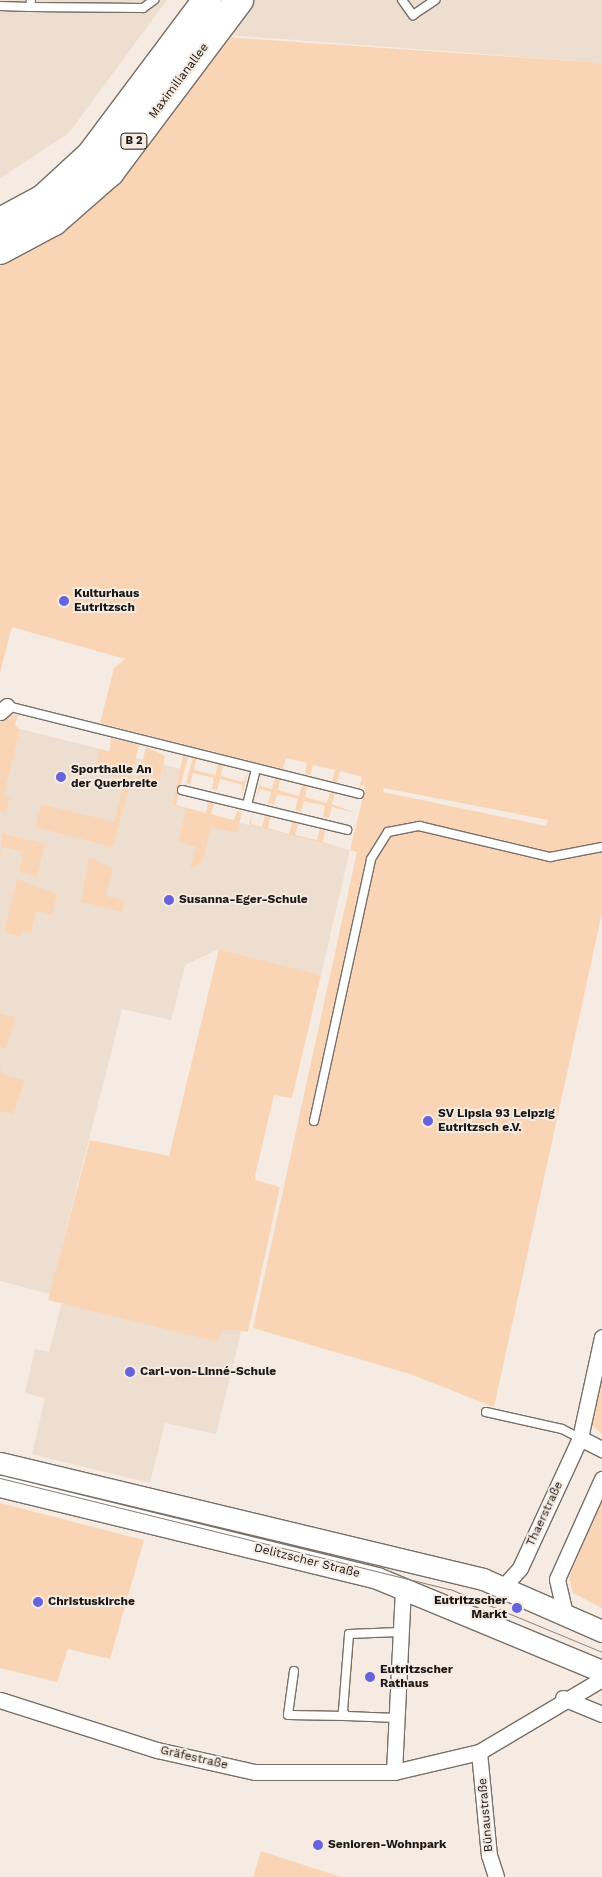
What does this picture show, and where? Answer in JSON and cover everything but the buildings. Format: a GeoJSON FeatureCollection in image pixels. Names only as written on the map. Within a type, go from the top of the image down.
{"type":"FeatureCollection","features":[{"type":"Feature","properties":{"kind":"highway","name":"Maximilianallee"},"geometry":{"type":"LineString","coordinates":[[0,222],[43,199],[90,155],[207,0]]}},
{"type":"Feature","properties":{"kind":"highway","name":"Maximilianallee"},"geometry":{"type":"LineString","coordinates":[[0,250],[54,221],[110,172],[239,0]]}},
{"type":"Feature","properties":{"kind":"main road","name":"Delitzscher Straße"},"geometry":{"type":"LineString","coordinates":[[0,1462],[504,1586],[602,1631]]}},
{"type":"Feature","properties":{"kind":"main road","name":"Delitzscher Straße"},"geometry":{"type":"LineString","coordinates":[[0,1486],[403,1588],[602,1671]]}},
{"type":"Feature","properties":{"kind":"street","name":"Thaerstraße"},"geometry":{"type":"LineString","coordinates":[[504,1586],[520,1568],[580,1438],[602,1337]]}},
{"type":"Feature","properties":{"kind":"street"},"geometry":{"type":"LineString","coordinates":[[580,1438],[602,1449]]}},
{"type":"Feature","properties":{"kind":"street"},"geometry":{"type":"LineString","coordinates":[[565,1614],[557,1580],[602,1479]]}},
{"type":"Feature","properties":{"kind":"street"},"geometry":{"type":"LineString","coordinates":[[403,1588],[399,1632],[401,1671],[396,1718],[394,1772],[446,1754],[479,1752],[563,1698],[602,1679]]}},
{"type":"Feature","properties":{"kind":"street"},"geometry":{"type":"LineString","coordinates":[[563,1698],[602,1714]]}},
{"type":"Feature","properties":{"kind":"street","name":"Gräfestraße"},"geometry":{"type":"LineString","coordinates":[[0,1700],[157,1750],[254,1772],[394,1772]]}},
{"type":"Feature","properties":{"kind":"street","name":"Bünaustraße"},"geometry":{"type":"LineString","coordinates":[[479,1752],[489,1855],[496,1877]]}},
{"type":"Feature","properties":{"kind":"lane"},"geometry":{"type":"LineString","coordinates":[[0,6],[31,4],[143,8],[154,0]]}},
{"type":"Feature","properties":{"kind":"lane"},"geometry":{"type":"LineString","coordinates":[[402,0],[413,15],[435,0]]}},
{"type":"Feature","properties":{"kind":"lane"},"geometry":{"type":"LineString","coordinates":[[4,709],[359,794]]}},
{"type":"Feature","properties":{"kind":"lane"},"geometry":{"type":"LineString","coordinates":[[247,806],[256,768]]}},
{"type":"Feature","properties":{"kind":"lane"},"geometry":{"type":"LineString","coordinates":[[182,790],[347,830]]}},
{"type":"Feature","properties":{"kind":"lane"},"geometry":{"type":"LineString","coordinates":[[314,1122],[371,859],[388,832],[419,826],[550,857],[602,848]]}},
{"type":"Feature","properties":{"kind":"lane"},"geometry":{"type":"LineString","coordinates":[[486,1412],[562,1429],[580,1438]]}},
{"type":"Feature","properties":{"kind":"lane"},"geometry":{"type":"LineString","coordinates":[[346,1716],[348,1634],[399,1632]]}},
{"type":"Feature","properties":{"kind":"lane"},"geometry":{"type":"LineString","coordinates":[[294,1672],[288,1715],[396,1718]]}},
{"type":"Feature","properties":{"kind":"shaded area"},"geometry":{"type":"Polygon","coordinates":[[[0,0],[167,0],[68,134],[0,178],[0,0]]]}},
{"type":"Feature","properties":{"kind":"shaded area"},"geometry":{"type":"Polygon","coordinates":[[[253,0],[602,0],[602,63],[228,35],[253,0]]]}},
{"type":"Feature","properties":{"kind":"shaded area"},"geometry":{"type":"Polygon","coordinates":[[[224,37],[602,63],[602,913],[494,1407],[410,1374],[253,1328],[357,852],[350,850],[365,789],[363,784],[359,788],[362,777],[340,771],[337,783],[332,781],[335,770],[313,765],[310,775],[305,774],[307,763],[286,758],[283,769],[100,723],[114,668],[125,659],[12,627],[0,673],[0,260],[224,37]],[[383,788],[383,792],[546,826],[548,820],[383,788]]]}},
{"type":"Feature","properties":{"kind":"shaded area"},"geometry":{"type":"Polygon","coordinates":[[[5,715],[18,715],[15,725],[20,730],[4,795],[10,797],[6,813],[0,811],[0,723],[5,715]]]}},
{"type":"Feature","properties":{"kind":"shaded area","name":"Susanna-Eger-Schule"},"geometry":{"type":"Polygon","coordinates":[[[0,724],[181,769],[172,806],[350,850],[321,975],[219,949],[185,965],[171,1020],[122,1009],[50,1294],[0,1281],[0,724]]]}},
{"type":"Feature","properties":{"kind":"shaded area"},"geometry":{"type":"Polygon","coordinates":[[[111,738],[139,745],[130,781],[94,772],[100,749],[109,752],[111,738]]]}},
{"type":"Feature","properties":{"kind":"shaded area"},"geometry":{"type":"Polygon","coordinates":[[[146,747],[165,756],[157,791],[136,786],[146,747]]]}},
{"type":"Feature","properties":{"kind":"shaded area"},"geometry":{"type":"Polygon","coordinates":[[[183,756],[188,757],[176,805],[206,813],[208,802],[214,803],[211,814],[234,820],[237,811],[242,812],[237,833],[211,827],[202,863],[190,869],[196,847],[178,842],[186,810],[172,806],[183,756]]]}},
{"type":"Feature","properties":{"kind":"shaded area"},"geometry":{"type":"Polygon","coordinates":[[[193,757],[196,758],[194,770],[215,775],[218,764],[223,765],[221,776],[243,782],[248,772],[242,796],[242,785],[220,779],[217,790],[212,789],[214,778],[193,773],[190,784],[186,783],[193,757]]]}},
{"type":"Feature","properties":{"kind":"shaded area"},"geometry":{"type":"Polygon","coordinates":[[[262,775],[260,786],[272,789],[275,778],[280,779],[278,790],[299,796],[302,785],[307,786],[305,797],[322,802],[327,803],[330,792],[335,793],[332,804],[355,813],[332,807],[329,818],[323,817],[325,806],[304,801],[301,812],[295,810],[298,799],[277,794],[274,805],[268,803],[271,792],[260,789],[256,799],[262,775]]]}},
{"type":"Feature","properties":{"kind":"shaded area"},"geometry":{"type":"Polygon","coordinates":[[[124,783],[130,784],[113,847],[35,827],[41,804],[114,822],[124,783]]]}},
{"type":"Feature","properties":{"kind":"shaded area"},"geometry":{"type":"Polygon","coordinates":[[[252,813],[251,824],[262,827],[265,816],[270,817],[268,828],[289,834],[292,822],[298,824],[295,835],[317,840],[320,829],[325,831],[323,842],[346,849],[249,825],[252,813]]]}},
{"type":"Feature","properties":{"kind":"shaded area"},"geometry":{"type":"Polygon","coordinates":[[[2,833],[45,844],[37,877],[19,872],[23,852],[3,847],[0,858],[2,833]]]}},
{"type":"Feature","properties":{"kind":"shaded area"},"geometry":{"type":"Polygon","coordinates":[[[89,857],[113,869],[106,896],[125,901],[122,912],[81,902],[89,857]]]}},
{"type":"Feature","properties":{"kind":"shaded area"},"geometry":{"type":"Polygon","coordinates":[[[17,879],[57,894],[52,915],[36,911],[31,934],[22,931],[20,937],[4,932],[17,879]]]}},
{"type":"Feature","properties":{"kind":"shaded area"},"geometry":{"type":"Polygon","coordinates":[[[219,949],[321,975],[292,1098],[274,1095],[255,1176],[255,1180],[280,1187],[248,1332],[222,1329],[218,1342],[48,1300],[90,1140],[169,1156],[219,949]]]}},
{"type":"Feature","properties":{"kind":"shaded area"},"geometry":{"type":"Polygon","coordinates":[[[0,1009],[1,1014],[15,1017],[6,1049],[0,1047],[0,1009]]]}},
{"type":"Feature","properties":{"kind":"shaded area"},"geometry":{"type":"Polygon","coordinates":[[[0,1062],[1,1074],[25,1080],[13,1114],[0,1111],[0,1062]]]}},
{"type":"Feature","properties":{"kind":"shaded area","name":"Carl-von-Linné-Schule"},"geometry":{"type":"Polygon","coordinates":[[[65,1291],[241,1332],[216,1434],[165,1423],[150,1483],[32,1454],[45,1398],[25,1393],[35,1349],[49,1352],[65,1291]]]}},
{"type":"Feature","properties":{"kind":"shaded area"},"geometry":{"type":"Polygon","coordinates":[[[602,1359],[602,1434],[589,1423],[602,1359]]]}},
{"type":"Feature","properties":{"kind":"shaded area"},"geometry":{"type":"Polygon","coordinates":[[[602,1500],[602,1608],[573,1593],[569,1577],[602,1500]]]}},
{"type":"Feature","properties":{"kind":"shaded area"},"geometry":{"type":"Polygon","coordinates":[[[0,1503],[144,1540],[110,1659],[68,1649],[57,1682],[0,1668],[0,1503]]]}},
{"type":"Feature","properties":{"kind":"shaded area"},"geometry":{"type":"Polygon","coordinates":[[[261,1851],[341,1877],[253,1877],[261,1851]]]}},
{"type":"Feature","properties":{"kind":"tram line"},"geometry":{"type":"LineString","coordinates":[[0,1478],[450,1589],[602,1652]]}},
{"type":"Feature","properties":{"kind":"place","name":"Kulturhaus Eutritzsch"},"geometry":{"type":"Point","coordinates":[64,601]}},
{"type":"Feature","properties":{"kind":"place","name":"Sporthalle An der Querbreite"},"geometry":{"type":"Point","coordinates":[61,777]}},
{"type":"Feature","properties":{"kind":"place","name":"Susanna-Eger-Schule"},"geometry":{"type":"Point","coordinates":[169,900]}},
{"type":"Feature","properties":{"kind":"place","name":"SV Lipsia 93 Leipzig Eutritzsch e.V."},"geometry":{"type":"Point","coordinates":[428,1121]}},
{"type":"Feature","properties":{"kind":"place","name":"Carl-von-Linné-Schule"},"geometry":{"type":"Point","coordinates":[130,1372]}},
{"type":"Feature","properties":{"kind":"place","name":"Christuskirche"},"geometry":{"type":"Point","coordinates":[38,1602]}},
{"type":"Feature","properties":{"kind":"place","name":"Eutritzscher Markt"},"geometry":{"type":"Point","coordinates":[517,1608]}},
{"type":"Feature","properties":{"kind":"place","name":"Eutritzscher Rathaus"},"geometry":{"type":"Point","coordinates":[370,1677]}},
{"type":"Feature","properties":{"kind":"place","name":"Senioren-Wohnpark"},"geometry":{"type":"Point","coordinates":[318,1845]}}]}
